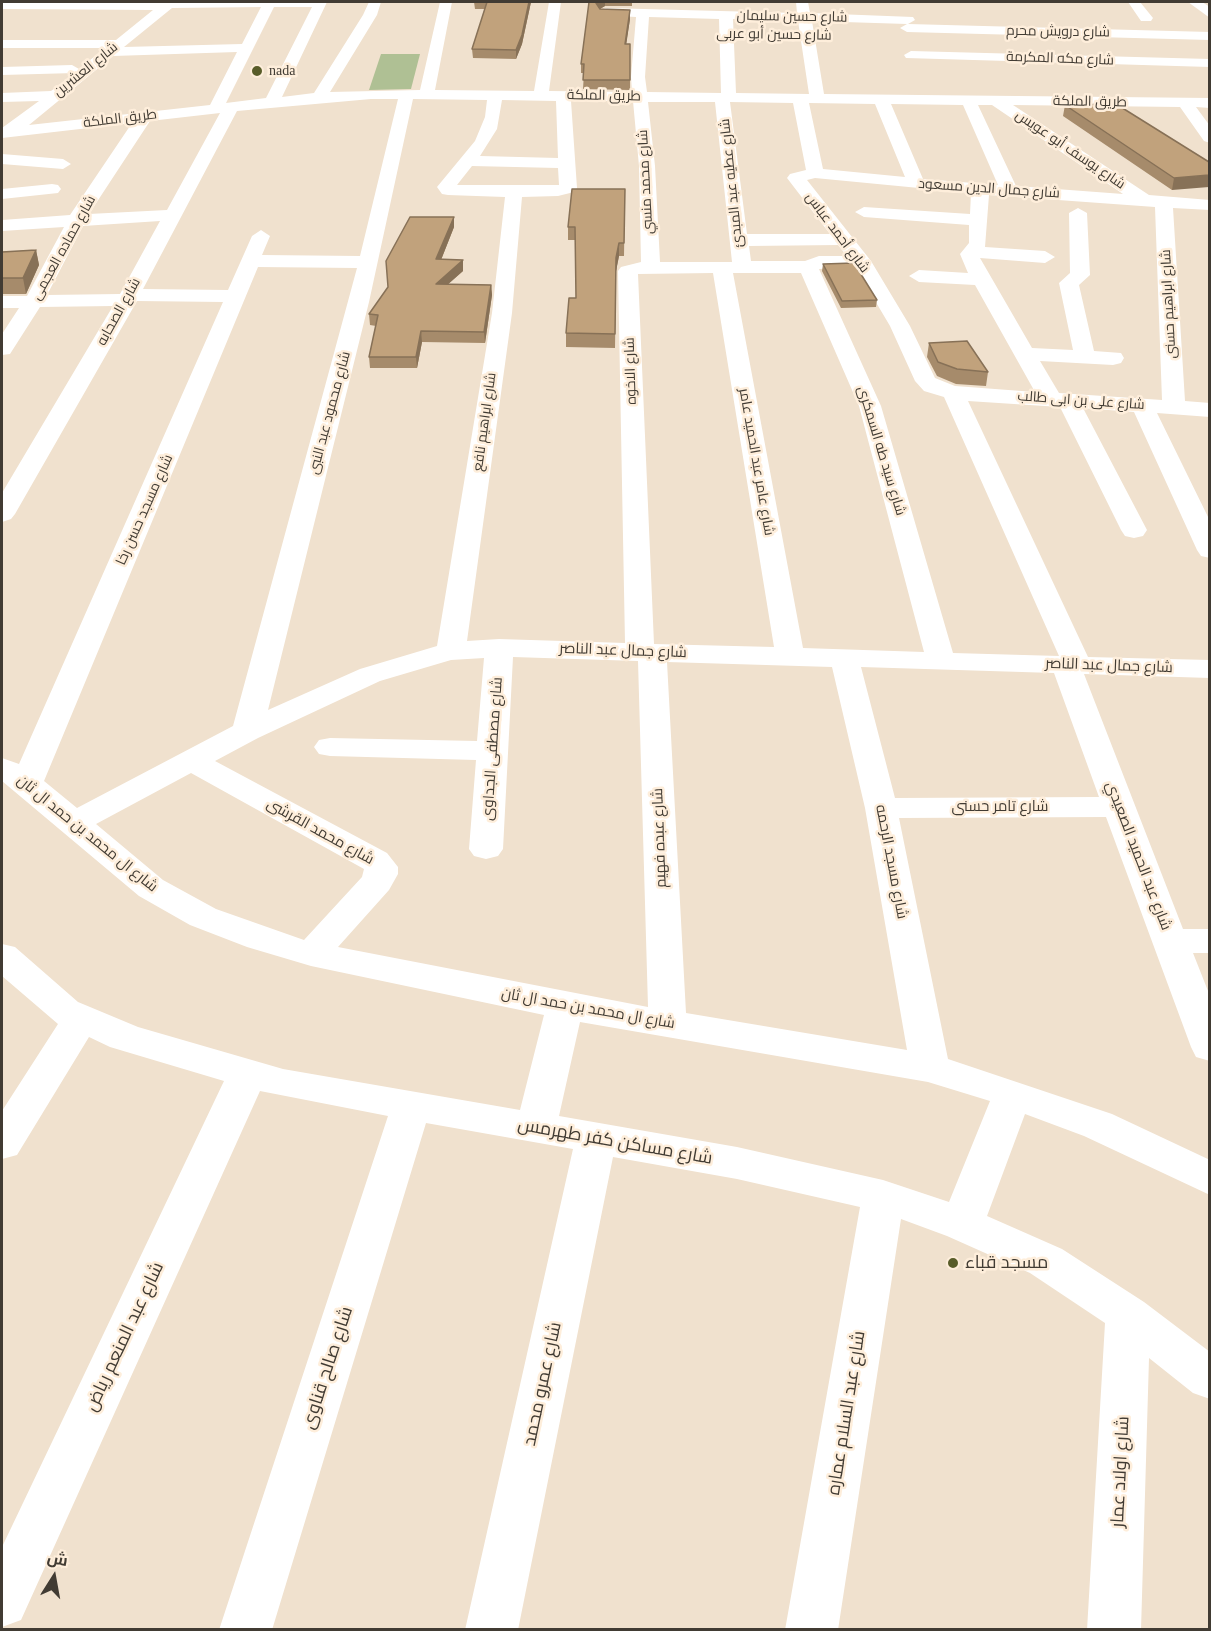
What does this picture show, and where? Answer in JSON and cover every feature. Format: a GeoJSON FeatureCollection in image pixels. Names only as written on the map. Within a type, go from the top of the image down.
{"type":"FeatureCollection","features":[{"type":"Feature","properties":{"kind":"street"},"geometry":{"type":"LineString","coordinates":[[2,5],[321,2],[272,102]]}},
{"type":"Feature","properties":{"kind":"street"},"geometry":{"type":"LineString","coordinates":[[319,97],[370,15],[375,2]]}},
{"type":"Feature","properties":{"kind":"street","name":"شارع محمود عبد النبى"},"geometry":{"type":"LineString","coordinates":[[247,731],[368,262],[446,2]]}},
{"type":"Feature","properties":{"kind":"street"},"geometry":{"type":"LineString","coordinates":[[541,95],[555,2]]}},
{"type":"Feature","properties":{"kind":"street"},"geometry":{"type":"LineString","coordinates":[[801,2],[817,98]]}},
{"type":"Feature","properties":{"kind":"street"},"geometry":{"type":"LineString","coordinates":[[811,2],[818,2]]}},
{"type":"Feature","properties":{"kind":"street"},"geometry":{"type":"LineString","coordinates":[[1134,2],[1146,18]]}},
{"type":"Feature","properties":{"kind":"street"},"geometry":{"type":"LineString","coordinates":[[1194,2],[1209,14]]}},
{"type":"Feature","properties":{"kind":"street","name":"شارع الصحابه"},"geometry":{"type":"LineString","coordinates":[[2,514],[128,298],[172,216],[223,108],[246,48],[270,3]]}},
{"type":"Feature","properties":{"kind":"street","name":"شارع العشرين"},"geometry":{"type":"LineString","coordinates":[[46,96],[68,72],[110,46],[122,24],[162,4]]}},
{"type":"Feature","properties":{"kind":"street","name":"شارع العشرين"},"geometry":{"type":"LineString","coordinates":[[3,132],[162,4]]}},
{"type":"Feature","properties":{"kind":"street","name":"شارع حسين سليمان"},"geometry":{"type":"LineString","coordinates":[[605,12],[643,13],[711,8],[726,15],[804,17],[907,24]]}},
{"type":"Feature","properties":{"kind":"street","name":"شارع محمد منسي"},"geometry":{"type":"LineString","coordinates":[[643,13],[646,33],[638,77],[651,268]]}},
{"type":"Feature","properties":{"kind":"street","name":"شارع عطيه عبد المبدئ"},"geometry":{"type":"LineString","coordinates":[[726,15],[726,97],[738,240],[732,268]]}},
{"type":"Feature","properties":{"kind":"street"},"geometry":{"type":"LineString","coordinates":[[1123,17],[1164,18]]}},
{"type":"Feature","properties":{"kind":"street"},"geometry":{"type":"LineString","coordinates":[[1194,18],[1209,19]]}},
{"type":"Feature","properties":{"kind":"street"},"geometry":{"type":"LineString","coordinates":[[922,99],[907,24],[1209,45]]}},
{"type":"Feature","properties":{"kind":"street","name":"شارع درويش محرم"},"geometry":{"type":"LineString","coordinates":[[907,24],[1209,36]]}},
{"type":"Feature","properties":{"kind":"street"},"geometry":{"type":"LineString","coordinates":[[2,44],[246,48]]}},
{"type":"Feature","properties":{"kind":"street","name":"شارع مكه المكرمة"},"geometry":{"type":"LineString","coordinates":[[912,55],[1209,63]]}},
{"type":"Feature","properties":{"kind":"street"},"geometry":{"type":"LineString","coordinates":[[2,70],[68,72]]}},
{"type":"Feature","properties":{"kind":"street"},"geometry":{"type":"LineString","coordinates":[[2,80],[68,72]]}},
{"type":"Feature","properties":{"kind":"street"},"geometry":{"type":"LineString","coordinates":[[978,80],[989,100]]}},
{"type":"Feature","properties":{"kind":"street","name":"طريق الملكة"},"geometry":{"type":"LineString","coordinates":[[3,132],[319,97],[417,94],[1209,103]]}},
{"type":"Feature","properties":{"kind":"street"},"geometry":{"type":"LineString","coordinates":[[495,94],[489,129],[483,142],[446,187],[448,190],[513,192],[566,189],[563,95]]}},
{"type":"Feature","properties":{"kind":"street"},"geometry":{"type":"LineString","coordinates":[[2,97],[46,96]]}},
{"type":"Feature","properties":{"kind":"street","name":"شارع أحمد عباس"},"geometry":{"type":"LineString","coordinates":[[800,98],[815,173],[796,178],[861,261],[900,326],[926,381],[939,390],[953,393]]}},
{"type":"Feature","properties":{"kind":"street"},"geometry":{"type":"LineString","coordinates":[[881,99],[916,184]]}},
{"type":"Feature","properties":{"kind":"street"},"geometry":{"type":"LineString","coordinates":[[968,100],[1010,191]]}},
{"type":"Feature","properties":{"kind":"street","name":"شارع يوسف أبو عويس"},"geometry":{"type":"LineString","coordinates":[[989,100],[1154,201]]}},
{"type":"Feature","properties":{"kind":"street"},"geometry":{"type":"LineString","coordinates":[[1185,103],[1209,138]]}},
{"type":"Feature","properties":{"kind":"street","name":"شارع حماده العجمى"},"geometry":{"type":"LineString","coordinates":[[2,349],[34,301],[77,219],[145,116]]}},
{"type":"Feature","properties":{"kind":"street"},"geometry":{"type":"LineString","coordinates":[[2,159],[63,164]]}},
{"type":"Feature","properties":{"kind":"street"},"geometry":{"type":"LineString","coordinates":[[466,161],[566,163]]}},
{"type":"Feature","properties":{"kind":"street","name":"شارع جمال الدين مسعود"},"geometry":{"type":"LineString","coordinates":[[815,173],[916,184],[1209,205]]}},
{"type":"Feature","properties":{"kind":"street"},"geometry":{"type":"LineString","coordinates":[[2,194],[52,189]]}},
{"type":"Feature","properties":{"kind":"street"},"geometry":{"type":"LineString","coordinates":[[980,189],[976,237],[970,257],[980,279],[1024,354],[1058,399],[1134,530]]}},
{"type":"Feature","properties":{"kind":"street","name":"شارع ابراهيم نافع"},"geometry":{"type":"LineString","coordinates":[[451,651],[501,313],[513,192]]}},
{"type":"Feature","properties":{"kind":"street","name":"شارع ابراهيم حسنى"},"geometry":{"type":"LineString","coordinates":[[1154,201],[1174,407]]}},
{"type":"Feature","properties":{"kind":"street"},"geometry":{"type":"LineString","coordinates":[[864,212],[976,237],[1046,257]]}},
{"type":"Feature","properties":{"kind":"street"},"geometry":{"type":"LineString","coordinates":[[1078,213],[1080,274],[1069,283],[1085,357]]}},
{"type":"Feature","properties":{"kind":"street"},"geometry":{"type":"LineString","coordinates":[[2,225],[77,219],[172,216]]}},
{"type":"Feature","properties":{"kind":"street","name":"شارع مسجد حسن رخا"},"geometry":{"type":"LineString","coordinates":[[14,775],[236,296],[261,236]]}},
{"type":"Feature","properties":{"kind":"street"},"geometry":{"type":"LineString","coordinates":[[955,238],[976,237]]}},
{"type":"Feature","properties":{"kind":"street"},"geometry":{"type":"LineString","coordinates":[[738,240],[844,239]]}},
{"type":"Feature","properties":{"kind":"street"},"geometry":{"type":"LineString","coordinates":[[250,261],[368,262]]}},
{"type":"Feature","properties":{"kind":"street"},"geometry":{"type":"LineString","coordinates":[[808,267],[819,262],[861,261]]}},
{"type":"Feature","properties":{"kind":"street","name":"شارع الاخوه"},"geometry":{"type":"LineString","coordinates":[[646,652],[628,271],[651,268],[808,267]]}},
{"type":"Feature","properties":{"kind":"street","name":"شارع سيد طه السمكرى"},"geometry":{"type":"LineString","coordinates":[[808,267],[870,406],[941,660]]}},
{"type":"Feature","properties":{"kind":"street","name":"شارع عامر عبد الحميد عامر"},"geometry":{"type":"LineString","coordinates":[[732,268],[790,656]]}},
{"type":"Feature","properties":{"kind":"street"},"geometry":{"type":"LineString","coordinates":[[919,276],[980,279]]}},
{"type":"Feature","properties":{"kind":"street"},"geometry":{"type":"LineString","coordinates":[[2,302],[236,296]]}},
{"type":"Feature","properties":{"kind":"street"},"geometry":{"type":"LineString","coordinates":[[1024,354],[1113,358]]}},
{"type":"Feature","properties":{"kind":"street","name":"شارع على بن ابى طالب"},"geometry":{"type":"LineString","coordinates":[[953,393],[1209,410]]}},
{"type":"Feature","properties":{"kind":"street","name":"شارع عبد الحميد الصعيدي"},"geometry":{"type":"LineString","coordinates":[[953,393],[1071,664],[1119,807],[1209,1047]]}},
{"type":"Feature","properties":{"kind":"street"},"geometry":{"type":"LineString","coordinates":[[1142,405],[1209,550]]}},
{"type":"Feature","properties":{"kind":"street"},"geometry":{"type":"LineString","coordinates":[[2,473],[26,474]]}},
{"type":"Feature","properties":{"kind":"street","name":"شارع جمال عبد الناصر"},"geometry":{"type":"LineString","coordinates":[[75,822],[247,731],[370,675],[410,661],[451,651],[499,648],[1209,669]]}},
{"type":"Feature","properties":{"kind":"street","name":"شارع مصطفى الجداوى"},"geometry":{"type":"LineString","coordinates":[[486,849],[499,648]]}},
{"type":"Feature","properties":{"kind":"street","name":"شارع عبده فهيم"},"geometry":{"type":"LineString","coordinates":[[646,652],[668,1024]]}},
{"type":"Feature","properties":{"kind":"street","name":"شارع مسجد الرحمه"},"geometry":{"type":"LineString","coordinates":[[844,657],[881,808],[930,1068]]}},
{"type":"Feature","properties":{"kind":"street"},"geometry":{"type":"LineString","coordinates":[[330,747],[493,751]]}},
{"type":"Feature","properties":{"kind":"street","name":"شارع محمد القرشى"},"geometry":{"type":"LineString","coordinates":[[190,760],[375,861],[381,867],[381,874],[377,882],[311,954]]}},
{"type":"Feature","properties":{"kind":"street","name":"شارع ال محمد بن حمد ال ثان"},"geometry":{"type":"LineString","coordinates":[[14,775],[75,822],[150,888],[203,917],[311,954],[565,1006],[930,1068],[1013,1094],[1098,1125],[1209,1179]]}},
{"type":"Feature","properties":{"kind":"street","name":"شارع تامر حسنى"},"geometry":{"type":"LineString","coordinates":[[881,808],[1119,807]]}},
{"type":"Feature","properties":{"kind":"street"},"geometry":{"type":"LineString","coordinates":[[1171,941],[1209,940]]}},
{"type":"Feature","properties":{"kind":"street","name":"شارع مساكن كفر طهرمس"},"geometry":{"type":"LineString","coordinates":[[2,956],[64,1011],[81,1019],[135,1040],[283,1083],[737,1163],[884,1196],[962,1224],[1046,1261],[1128,1315],[1209,1379]]}},
{"type":"Feature","properties":{"kind":"street"},"geometry":{"type":"LineString","coordinates":[[536,1128],[565,1006]]}},
{"type":"Feature","properties":{"kind":"street"},"geometry":{"type":"LineString","coordinates":[[2,1144],[81,1019]]}},
{"type":"Feature","properties":{"kind":"street","name":"شارع عبد المنعم رياض"},"geometry":{"type":"LineString","coordinates":[[2,1602],[248,1073]]}},
{"type":"Feature","properties":{"kind":"street"},"geometry":{"type":"LineString","coordinates":[[962,1224],[1013,1094]]}},
{"type":"Feature","properties":{"kind":"street","name":"شارع صالح قناوى"},"geometry":{"type":"LineString","coordinates":[[245,1629],[411,1107]]}},
{"type":"Feature","properties":{"kind":"street","name":"شارع عمرو محمد"},"geometry":{"type":"LineString","coordinates":[[491,1629],[596,1139]]}},
{"type":"Feature","properties":{"kind":"street","name":"شارع عبد السلام عماره"},"geometry":{"type":"LineString","coordinates":[[811,1629],[884,1196]]}},
{"type":"Feature","properties":{"kind":"street","name":"شارع اولاد عمار"},"geometry":{"type":"LineString","coordinates":[[1114,1629],[1128,1315]]}},
{"type":"Feature","properties":{"kind":"green space"},"geometry":{"type":"Polygon","coordinates":[[[381,54],[420,54],[411,89],[369,90],[381,54]]]}},
{"type":"Feature","properties":{"kind":"building"},"geometry":{"type":"Polygon","coordinates":[[[487,2],[529,2],[522,35],[516,50],[472,49],[487,2]]]}},
{"type":"Feature","properties":{"kind":"building"},"geometry":{"type":"Polygon","coordinates":[[[589,2],[598,2],[596,3],[600,9],[630,10],[625,44],[630,44],[630,80],[583,80],[584,64],[581,64],[589,2]]]}},
{"type":"Feature","properties":{"kind":"building"},"geometry":{"type":"Polygon","coordinates":[[[1116,104],[1209,162],[1209,175],[1174,178],[1065,105],[1116,104]]]}},
{"type":"Feature","properties":{"kind":"building"},"geometry":{"type":"Polygon","coordinates":[[[572,189],[625,189],[624,243],[619,243],[616,258],[615,334],[566,333],[569,298],[576,298],[575,227],[568,227],[572,189]]]}},
{"type":"Feature","properties":{"kind":"building"},"geometry":{"type":"Polygon","coordinates":[[[410,217],[454,217],[436,259],[463,260],[436,284],[491,285],[484,332],[421,331],[416,357],[369,357],[378,315],[369,314],[388,287],[386,261],[410,217]]]}},
{"type":"Feature","properties":{"kind":"building"},"geometry":{"type":"Polygon","coordinates":[[[36,250],[23,278],[2,278],[2,252],[36,250]]]}},
{"type":"Feature","properties":{"kind":"building"},"geometry":{"type":"Polygon","coordinates":[[[854,263],[877,300],[842,301],[823,264],[854,263]]]}},
{"type":"Feature","properties":{"kind":"building"},"geometry":{"type":"Polygon","coordinates":[[[967,341],[988,372],[957,369],[938,362],[929,343],[967,341]]]}},
{"type":"Feature","properties":{"kind":"place","name":"nada"},"geometry":{"type":"Point","coordinates":[257,71]}},
{"type":"Feature","properties":{"kind":"place","name":"مسجد قباء"},"geometry":{"type":"Point","coordinates":[953,1263]}}]}
